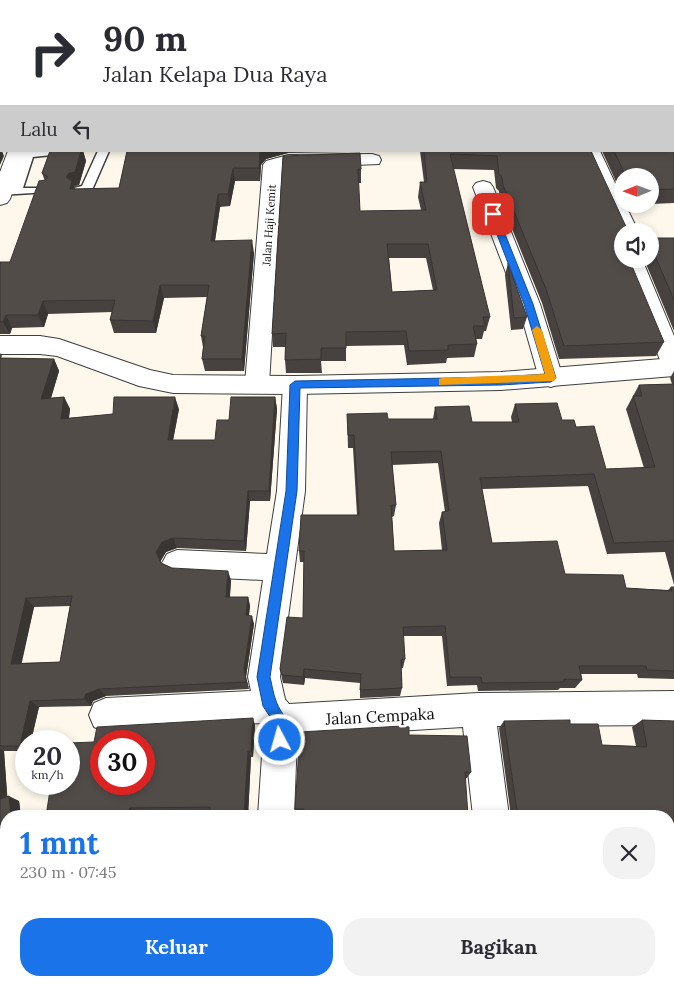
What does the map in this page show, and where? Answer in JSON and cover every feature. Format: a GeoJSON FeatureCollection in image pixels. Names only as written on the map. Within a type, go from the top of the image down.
{"type":"FeatureCollection","features":[{"type":"Feature","properties":{"kind":"street"},"geometry":{"type":"LineString","coordinates":[[591,152],[624,223]]}},
{"type":"Feature","properties":{"kind":"street"},"geometry":{"type":"LineString","coordinates":[[6,194],[22,153]]}},
{"type":"Feature","properties":{"kind":"street","name":"Jalan Haji Kemit"},"geometry":{"type":"LineString","coordinates":[[257,384],[273,165],[288,161],[372,160]]}},
{"type":"Feature","properties":{"kind":"street"},"geometry":{"type":"LineString","coordinates":[[483,187],[529,304],[551,378]]}},
{"type":"Feature","properties":{"kind":"street"},"geometry":{"type":"LineString","coordinates":[[0,345],[24,344],[59,348],[161,383],[295,385],[501,381],[674,366],[635,268]]}},
{"type":"Feature","properties":{"kind":"street"},"geometry":{"type":"LineString","coordinates":[[276,810],[276,714],[264,677],[278,568],[291,491],[295,385]]}},
{"type":"Feature","properties":{"kind":"street"},"geometry":{"type":"LineString","coordinates":[[177,563],[278,568]]}},
{"type":"Feature","properties":{"kind":"street","name":"Jalan Cempaka"},"geometry":{"type":"LineString","coordinates":[[106,715],[674,708]]}},
{"type":"Feature","properties":{"kind":"street"},"geometry":{"type":"LineString","coordinates":[[478,710],[490,810]]}},
{"type":"Feature","properties":{"kind":"lane"},"geometry":{"type":"LineString","coordinates":[[22,153],[42,152]]}},
{"type":"Feature","properties":{"kind":"lane"},"geometry":{"type":"LineString","coordinates":[[78,190],[86,190],[104,152]]}},
{"type":"Feature","properties":{"kind":"lane"},"geometry":{"type":"LineString","coordinates":[[6,194],[46,190]]}},
{"type":"Feature","properties":{"kind":"building"},"geometry":{"type":"Polygon","coordinates":[[[50,152],[81,152],[75,172],[69,173],[66,177],[72,181],[70,189],[119,188],[127,152],[260,152],[259,168],[233,168],[228,194],[218,194],[211,241],[252,240],[242,359],[202,359],[205,336],[201,336],[209,285],[160,285],[153,321],[110,320],[115,300],[43,301],[38,315],[6,315],[3,322],[0,322],[0,262],[10,262],[39,181],[45,180],[48,177],[42,173],[50,152]]]}},
{"type":"Feature","properties":{"kind":"building"},"geometry":{"type":"Polygon","coordinates":[[[424,152],[591,152],[614,201],[614,213],[620,213],[624,223],[614,223],[614,268],[633,268],[664,342],[564,346],[546,289],[503,185],[502,177],[499,174],[497,156],[450,154],[490,317],[483,317],[485,326],[473,326],[477,344],[448,345],[448,350],[409,351],[406,331],[346,332],[346,348],[321,348],[321,359],[285,360],[286,333],[272,334],[283,156],[360,153],[361,169],[358,169],[360,211],[426,210],[420,182],[427,182],[424,152]],[[387,244],[392,292],[437,290],[428,244],[387,244]]]}},
{"type":"Feature","properties":{"kind":"building"},"geometry":{"type":"Polygon","coordinates":[[[614,152],[674,152],[674,189],[659,190],[659,168],[622,168],[614,152]]]}},
{"type":"Feature","properties":{"kind":"building"},"geometry":{"type":"Polygon","coordinates":[[[659,238],[674,238],[674,300],[659,265],[659,238]]]}},
{"type":"Feature","properties":{"kind":"building"},"geometry":{"type":"Polygon","coordinates":[[[508,263],[527,317],[514,318],[508,263]]]}},
{"type":"Feature","properties":{"kind":"building"},"geometry":{"type":"Polygon","coordinates":[[[0,358],[54,359],[41,399],[64,397],[61,419],[113,414],[114,397],[175,397],[168,440],[215,440],[217,420],[229,420],[231,397],[275,397],[269,491],[248,491],[244,541],[173,538],[162,542],[156,552],[161,563],[172,568],[228,571],[226,597],[248,597],[246,615],[252,616],[244,669],[246,682],[99,689],[86,694],[84,699],[30,701],[24,730],[15,730],[15,746],[0,746],[0,358]],[[72,596],[26,598],[11,664],[60,662],[72,596]]]}},
{"type":"Feature","properties":{"kind":"building"},"geometry":{"type":"Polygon","coordinates":[[[674,384],[674,541],[614,543],[594,474],[480,478],[492,543],[557,541],[565,574],[623,575],[626,588],[672,591],[671,587],[674,587],[674,671],[647,670],[646,666],[579,666],[582,680],[564,679],[564,682],[482,683],[481,677],[450,677],[445,626],[403,627],[405,659],[401,660],[402,688],[360,690],[361,674],[304,669],[303,677],[282,675],[280,669],[287,617],[303,618],[304,551],[299,551],[301,515],[359,515],[354,435],[348,435],[347,414],[387,413],[388,419],[437,419],[435,407],[469,406],[472,422],[519,422],[515,404],[557,403],[562,420],[574,420],[576,427],[594,426],[606,469],[655,467],[633,396],[642,396],[639,385],[674,384]],[[441,451],[391,452],[396,505],[391,505],[394,551],[447,550],[442,512],[449,511],[441,451]]]}},
{"type":"Feature","properties":{"kind":"building"},"geometry":{"type":"Polygon","coordinates":[[[253,718],[251,751],[248,751],[244,810],[210,810],[210,807],[130,808],[128,810],[47,810],[49,795],[80,795],[80,743],[90,742],[90,795],[155,795],[155,730],[96,730],[97,727],[253,718]]]}},
{"type":"Feature","properties":{"kind":"building"},"geometry":{"type":"Polygon","coordinates":[[[570,720],[570,724],[598,724],[602,745],[647,747],[642,720],[674,721],[674,810],[517,810],[504,721],[570,720]]]}},
{"type":"Feature","properties":{"kind":"building"},"geometry":{"type":"Polygon","coordinates":[[[402,726],[409,727],[409,735],[467,736],[471,772],[465,772],[468,810],[295,809],[300,732],[402,726]]]}},
{"type":"Feature","properties":{"kind":"building"},"geometry":{"type":"Polygon","coordinates":[[[9,796],[10,810],[0,810],[0,799],[9,796]]]}},
{"type":"Feature","properties":{"kind":"slow traffic"},"geometry":{"type":"LineString","coordinates":[[442,382],[551,378],[537,330]]}},
{"type":"Feature","properties":{"kind":"route"},"geometry":{"type":"LineString","coordinates":[[280,740],[281,721],[270,706],[264,677],[278,568],[291,491],[295,385],[501,381],[551,378],[529,304],[493,214]]}}]}
